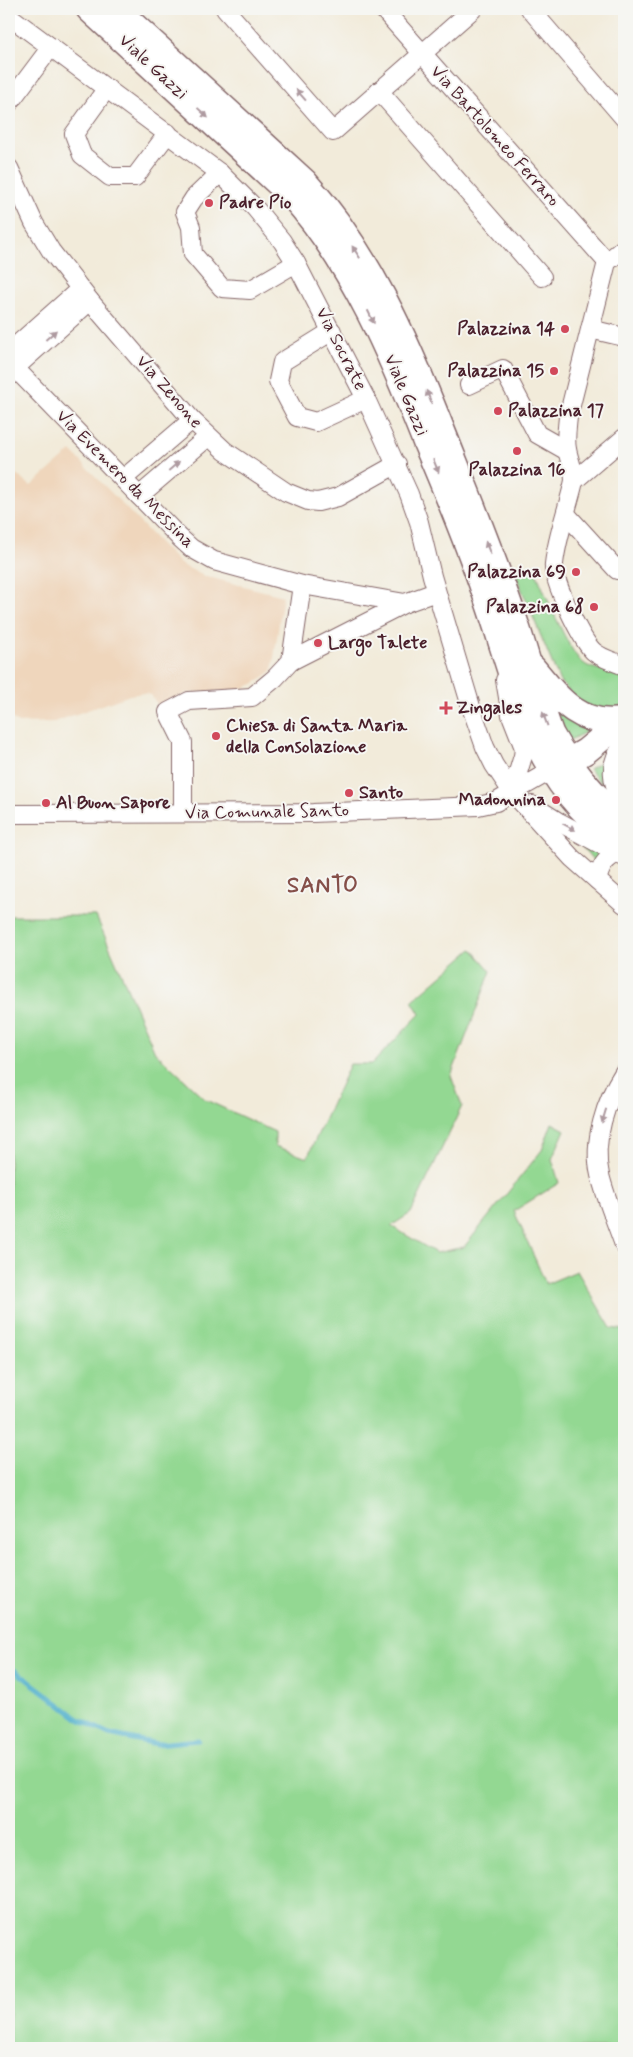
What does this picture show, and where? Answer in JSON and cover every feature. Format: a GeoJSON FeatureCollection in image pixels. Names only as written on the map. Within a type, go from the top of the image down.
{"type":"FeatureCollection","features":[{"type":"Feature","properties":{"kind":"main road","name":"Viale Gazzi"},"geometry":{"type":"LineString","coordinates":[[89,9],[292,196],[306,212],[329,245],[367,310],[398,372],[479,576],[523,711],[536,743],[569,761]]}},
{"type":"Feature","properties":{"kind":"main road","name":"Viale Gazzi"},"geometry":{"type":"LineString","coordinates":[[116,9],[305,182],[332,214],[358,254],[385,301],[415,364],[499,577],[551,734],[569,761],[603,802],[624,820]]}},
{"type":"Feature","properties":{"kind":"main road"},"geometry":{"type":"LineString","coordinates":[[528,662],[570,708],[593,719],[613,722],[624,720]]}},
{"type":"Feature","properties":{"kind":"main road"},"geometry":{"type":"LineString","coordinates":[[569,761],[624,720]]}},
{"type":"Feature","properties":{"kind":"main road"},"geometry":{"type":"LineString","coordinates":[[569,761],[624,742]]}},
{"type":"Feature","properties":{"kind":"main road","name":"Viale Gazzi"},"geometry":{"type":"LineString","coordinates":[[569,761],[563,787],[622,851]]}},
{"type":"Feature","properties":{"kind":"street"},"geometry":{"type":"LineString","coordinates":[[225,9],[333,132],[473,9]]}},
{"type":"Feature","properties":{"kind":"street","name":"Via Bartolomeo Ferraro"},"geometry":{"type":"LineString","coordinates":[[384,9],[607,262]]}},
{"type":"Feature","properties":{"kind":"street"},"geometry":{"type":"LineString","coordinates":[[530,9],[624,118]]}},
{"type":"Feature","properties":{"kind":"street","name":"Via Socrate"},"geometry":{"type":"LineString","coordinates":[[9,16],[220,173],[268,222],[296,263],[332,330],[397,464],[419,522],[436,592],[485,747],[494,765],[512,792]]}},
{"type":"Feature","properties":{"kind":"street"},"geometry":{"type":"LineString","coordinates":[[9,103],[52,47]]}},
{"type":"Feature","properties":{"kind":"street"},"geometry":{"type":"LineString","coordinates":[[107,88],[74,134],[82,154],[110,177],[135,177],[168,133]]}},
{"type":"Feature","properties":{"kind":"street"},"geometry":{"type":"LineString","coordinates":[[379,92],[542,277]]}},
{"type":"Feature","properties":{"kind":"street","name":"Via Zenone"},"geometry":{"type":"LineString","coordinates":[[9,168],[34,223],[51,251],[85,295],[192,420],[225,451],[286,492],[308,501],[318,502],[338,497],[397,464]]}},
{"type":"Feature","properties":{"kind":"street"},"geometry":{"type":"LineString","coordinates":[[220,173],[194,198],[185,212],[191,227],[193,254],[222,288],[250,290],[296,263]]}},
{"type":"Feature","properties":{"kind":"street"},"geometry":{"type":"LineString","coordinates":[[624,248],[607,262],[568,417],[567,451],[574,472],[574,481],[554,564],[556,580],[586,643],[599,655],[624,666]]}},
{"type":"Feature","properties":{"kind":"street"},"geometry":{"type":"LineString","coordinates":[[11,360],[85,295]]}},
{"type":"Feature","properties":{"kind":"street"},"geometry":{"type":"LineString","coordinates":[[590,329],[624,337]]}},
{"type":"Feature","properties":{"kind":"street"},"geometry":{"type":"LineString","coordinates":[[332,330],[282,362],[278,381],[297,417],[316,422],[366,399]]}},
{"type":"Feature","properties":{"kind":"street","name":"Via Evemero da Messina"},"geometry":{"type":"LineString","coordinates":[[11,360],[180,538],[203,556],[229,566],[293,583],[405,603]]}},
{"type":"Feature","properties":{"kind":"street"},"geometry":{"type":"LineString","coordinates":[[469,385],[503,369],[537,434],[567,451]]}},
{"type":"Feature","properties":{"kind":"street"},"geometry":{"type":"LineString","coordinates":[[123,479],[192,420]]}},
{"type":"Feature","properties":{"kind":"street"},"geometry":{"type":"LineString","coordinates":[[139,496],[208,437]]}},
{"type":"Feature","properties":{"kind":"street"},"geometry":{"type":"LineString","coordinates":[[574,481],[624,438]]}},
{"type":"Feature","properties":{"kind":"street"},"geometry":{"type":"LineString","coordinates":[[566,514],[617,570],[624,565]]}},
{"type":"Feature","properties":{"kind":"street"},"geometry":{"type":"LineString","coordinates":[[291,661],[293,583]]}},
{"type":"Feature","properties":{"kind":"street"},"geometry":{"type":"LineString","coordinates":[[183,813],[183,742],[168,712],[189,701],[252,697],[275,678],[291,661],[405,603],[436,592]]}},
{"type":"Feature","properties":{"kind":"street"},"geometry":{"type":"LineString","coordinates":[[502,643],[506,698],[524,748],[524,756],[512,792]]}},
{"type":"Feature","properties":{"kind":"street"},"geometry":{"type":"LineString","coordinates":[[624,742],[615,759],[612,773],[616,790],[624,803]]}},
{"type":"Feature","properties":{"kind":"street","name":"Via Comunale Santo"},"geometry":{"type":"LineString","coordinates":[[9,814],[313,813],[478,806],[496,802],[569,761]]}},
{"type":"Feature","properties":{"kind":"street"},"geometry":{"type":"LineString","coordinates":[[512,792],[560,822],[622,851]]}},
{"type":"Feature","properties":{"kind":"street"},"geometry":{"type":"LineString","coordinates":[[512,792],[572,858],[624,904]]}},
{"type":"Feature","properties":{"kind":"street"},"geometry":{"type":"LineString","coordinates":[[597,880],[601,865],[609,857],[622,851]]}},
{"type":"Feature","properties":{"kind":"street"},"geometry":{"type":"LineString","coordinates":[[624,1072],[606,1111],[601,1129],[598,1160],[600,1174],[624,1245]]}},
{"type":"Feature","properties":{"kind":"shaded area"},"geometry":{"type":"Polygon","coordinates":[[[71,451],[180,564],[204,576],[283,596],[272,671],[253,684],[236,691],[186,693],[159,707],[151,695],[144,693],[130,695],[54,722],[18,723],[9,716],[9,474],[12,471],[31,486],[71,451]]]}},
{"type":"Feature","properties":{"kind":"green space"},"geometry":{"type":"Polygon","coordinates":[[[534,568],[549,604],[576,656],[592,668],[620,675],[624,679],[624,704],[615,710],[585,707],[560,682],[516,576],[534,568]]]}},
{"type":"Feature","properties":{"kind":"green space"},"geometry":{"type":"Polygon","coordinates":[[[555,705],[590,730],[568,741],[560,726],[555,705]]]}},
{"type":"Feature","properties":{"kind":"green space"},"geometry":{"type":"Polygon","coordinates":[[[606,759],[608,761],[603,779],[607,790],[589,769],[606,759]]]}},
{"type":"Feature","properties":{"kind":"green space"},"geometry":{"type":"Polygon","coordinates":[[[555,794],[577,819],[567,815],[550,800],[550,797],[555,794]]]}},
{"type":"Feature","properties":{"kind":"green space"},"geometry":{"type":"Polygon","coordinates":[[[569,832],[603,852],[595,862],[569,832]]]}},
{"type":"Feature","properties":{"kind":"green space"},"geometry":{"type":"Polygon","coordinates":[[[9,916],[96,916],[155,1052],[206,1100],[275,1132],[275,1146],[307,1158],[350,1064],[372,1064],[420,1014],[412,1001],[472,949],[491,971],[451,1076],[462,1106],[411,1213],[391,1226],[436,1253],[464,1247],[542,1150],[552,1123],[565,1130],[552,1159],[559,1183],[514,1211],[546,1284],[577,1271],[611,1328],[624,1330],[624,2048],[9,2048],[9,916]]]}},
{"type":"Feature","properties":{"kind":"waterway"},"geometry":{"type":"LineString","coordinates":[[9,1666],[79,1719],[109,1734],[157,1744],[198,1740]]}},
{"type":"Feature","properties":{"kind":"place","name":"Padre Pio"},"geometry":{"type":"Point","coordinates":[209,203]}},
{"type":"Feature","properties":{"kind":"place","name":"Palazzina 14"},"geometry":{"type":"Point","coordinates":[565,329]}},
{"type":"Feature","properties":{"kind":"place","name":"Palazzina 15"},"geometry":{"type":"Point","coordinates":[554,371]}},
{"type":"Feature","properties":{"kind":"place","name":"Palazzina 17"},"geometry":{"type":"Point","coordinates":[498,411]}},
{"type":"Feature","properties":{"kind":"place","name":"Palazzina 16"},"geometry":{"type":"Point","coordinates":[517,451]}},
{"type":"Feature","properties":{"kind":"place","name":"Palazzina 69"},"geometry":{"type":"Point","coordinates":[576,572]}},
{"type":"Feature","properties":{"kind":"place","name":"Palazzina 68"},"geometry":{"type":"Point","coordinates":[594,607]}},
{"type":"Feature","properties":{"kind":"place","name":"Largo Talete"},"geometry":{"type":"Point","coordinates":[318,643]}},
{"type":"Feature","properties":{"kind":"place","name":"Zingales"},"geometry":{"type":"Point","coordinates":[446,708]}},
{"type":"Feature","properties":{"kind":"place","name":"Chiesa di Santa Maria della Consolazione"},"geometry":{"type":"Point","coordinates":[216,736]}},
{"type":"Feature","properties":{"kind":"place","name":"Santo"},"geometry":{"type":"Point","coordinates":[349,793]}},
{"type":"Feature","properties":{"kind":"place","name":"Madonnina"},"geometry":{"type":"Point","coordinates":[556,800]}},
{"type":"Feature","properties":{"kind":"place","name":"Al Buon Sapore"},"geometry":{"type":"Point","coordinates":[46,803]}},
{"type":"Feature","properties":{"kind":"district","name":"SANTO"},"geometry":{"type":"Point","coordinates":[323,886]}}]}
